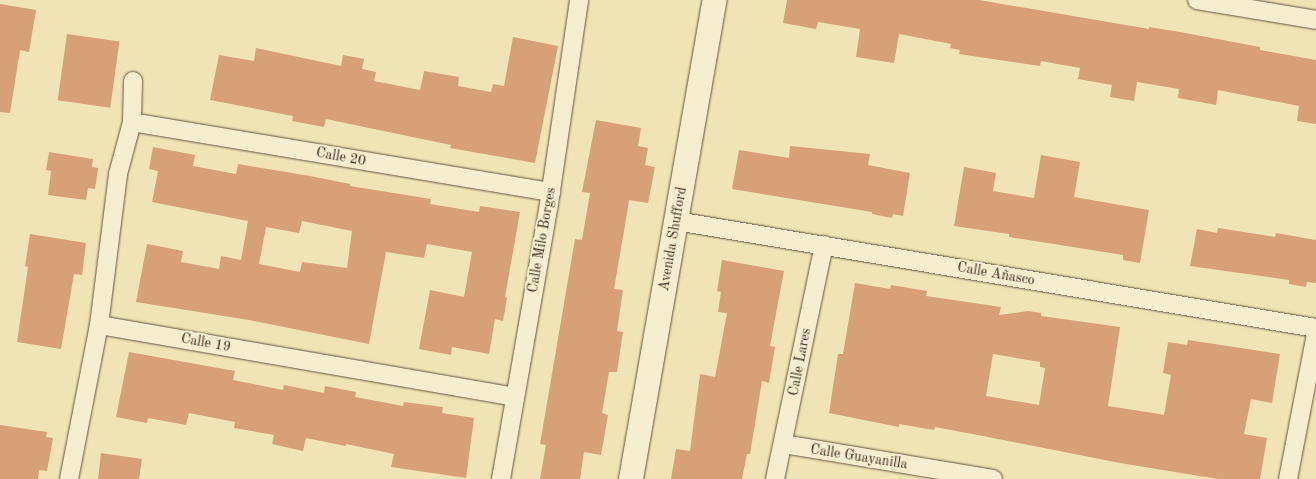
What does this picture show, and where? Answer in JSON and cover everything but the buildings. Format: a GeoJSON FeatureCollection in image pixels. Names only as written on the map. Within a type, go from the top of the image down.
{"type":"FeatureCollection","features":[{"type":"Feature","properties":{"kind":"street","name":"Calle Milo Borges"},"geometry":{"type":"LineString","coordinates":[[501,479],[551,192],[579,0]]}},
{"type":"Feature","properties":{"kind":"street","name":"Avenida Shufford"},"geometry":{"type":"LineString","coordinates":[[631,479],[715,0]]}},
{"type":"Feature","properties":{"kind":"street"},"geometry":{"type":"LineString","coordinates":[[1197,0],[1316,20]]}},
{"type":"Feature","properties":{"kind":"street"},"geometry":{"type":"LineString","coordinates":[[69,479],[99,325],[118,174],[132,122],[133,81]]}},
{"type":"Feature","properties":{"kind":"street","name":"Calle 20"},"geometry":{"type":"LineString","coordinates":[[132,122],[551,192]]}},
{"type":"Feature","properties":{"kind":"street","name":"Calle Añasco"},"geometry":{"type":"LineString","coordinates":[[676,221],[1316,328]]}},
{"type":"Feature","properties":{"kind":"street","name":"Calle Lares"},"geometry":{"type":"LineString","coordinates":[[775,479],[784,444],[824,246]]}},
{"type":"Feature","properties":{"kind":"street","name":"Calle 19"},"geometry":{"type":"LineString","coordinates":[[99,325],[515,397]]}},
{"type":"Feature","properties":{"kind":"street"},"geometry":{"type":"LineString","coordinates":[[1288,479],[1316,334]]}},
{"type":"Feature","properties":{"kind":"street","name":"Calle Guayanilla"},"geometry":{"type":"LineString","coordinates":[[784,444],[993,479]]}}]}
